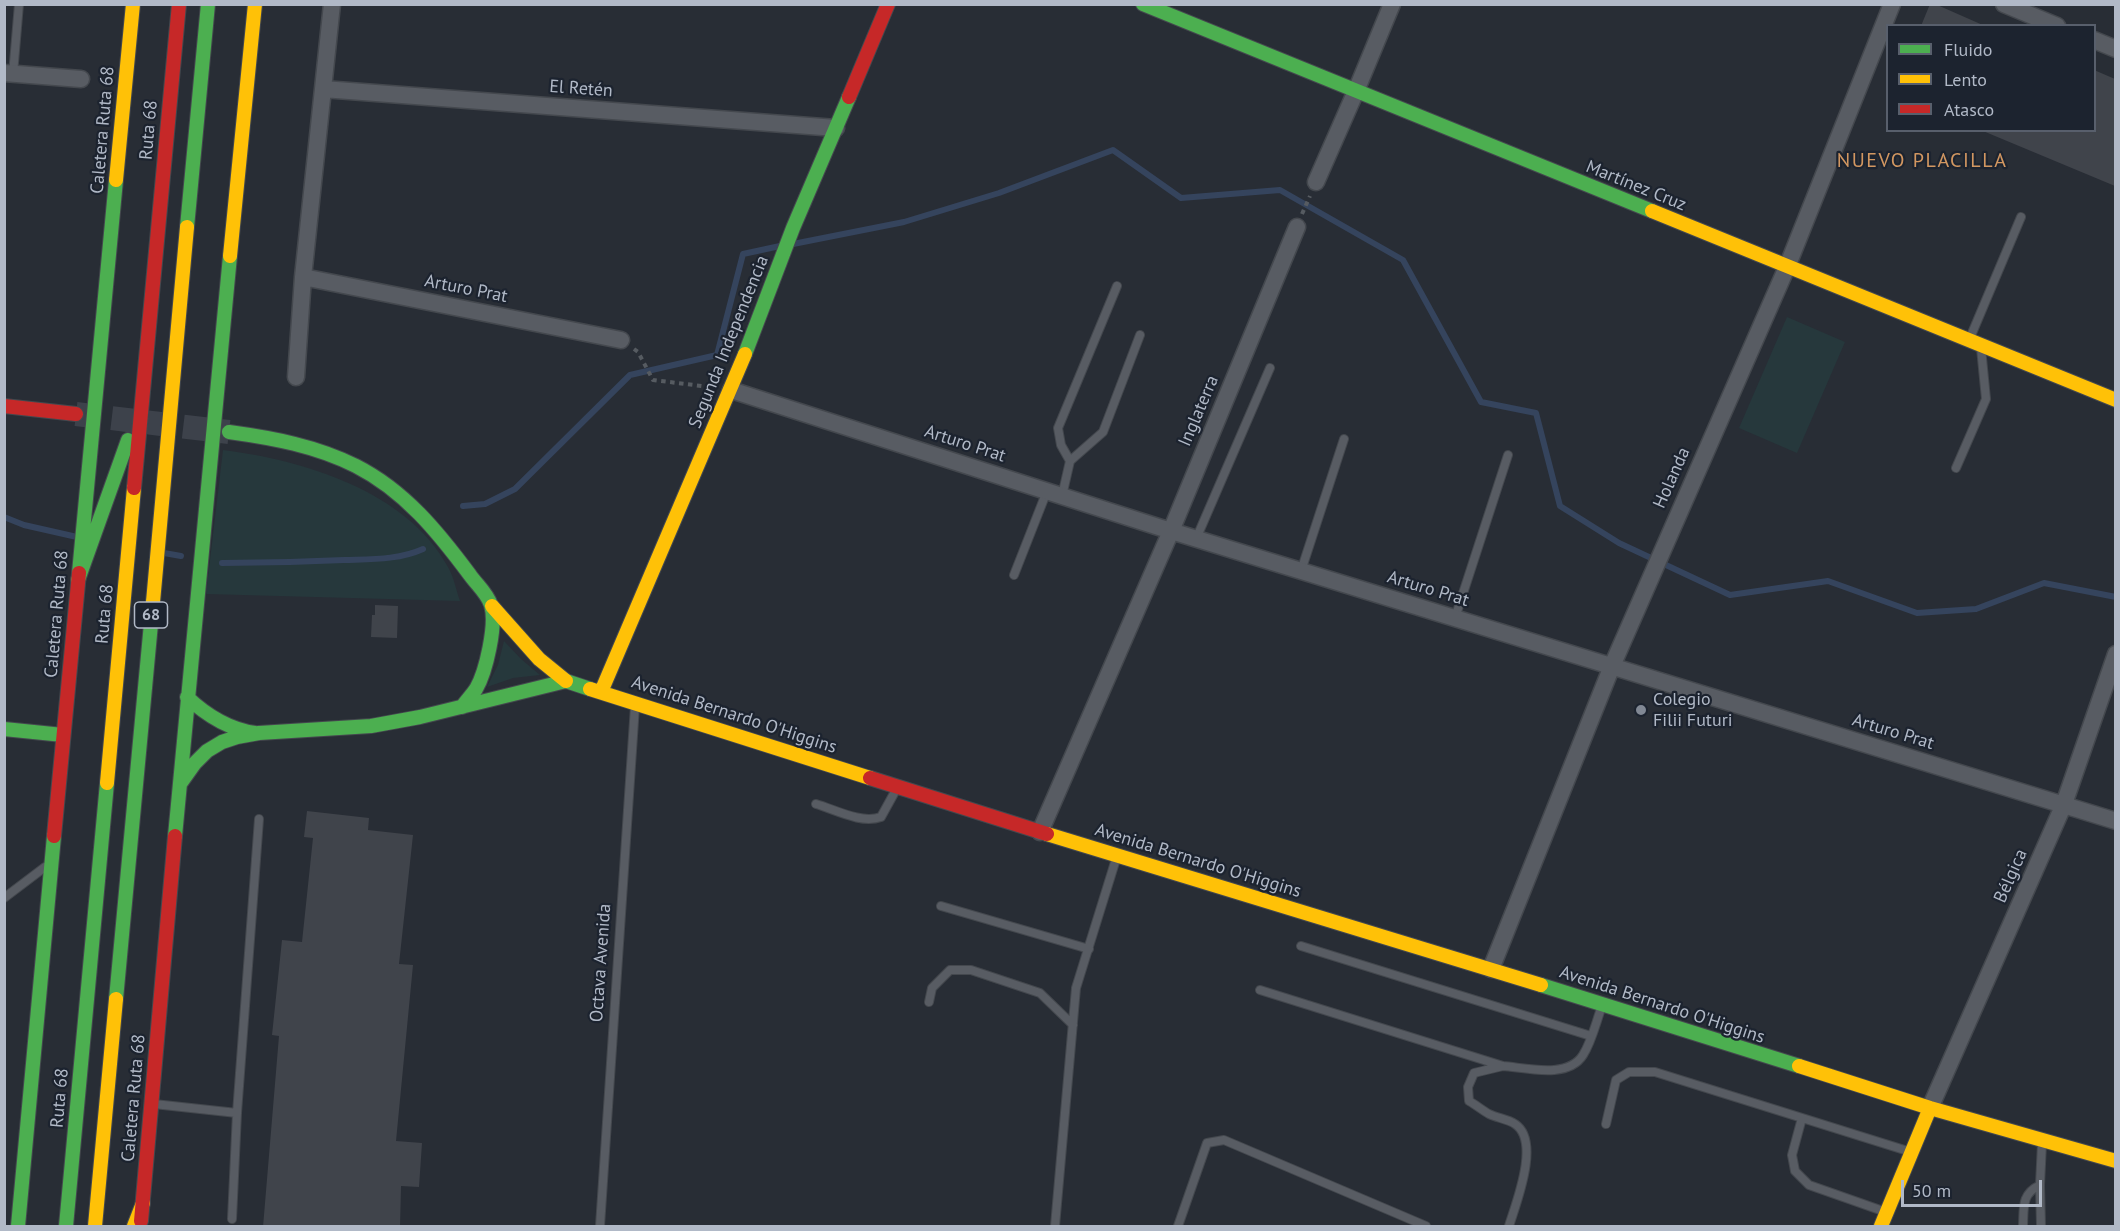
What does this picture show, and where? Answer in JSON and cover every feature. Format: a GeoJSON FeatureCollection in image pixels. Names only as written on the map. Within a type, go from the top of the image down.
{"type":"FeatureCollection","features":[{"type":"Feature","properties":{"kind":"main road","name":"Caletera Ruta 68"},"geometry":{"type":"LineString","coordinates":[[18,1227],[133,4]]}},
{"type":"Feature","properties":{"kind":"main road","name":"Ruta 68"},"geometry":{"type":"LineString","coordinates":[[66,1227],[179,4]]}},
{"type":"Feature","properties":{"kind":"main road","name":"68"},"geometry":{"type":"LineString","coordinates":[[95,1227],[208,4]]}},
{"type":"Feature","properties":{"kind":"main road","name":"Caletera Ruta 68"},"geometry":{"type":"LineString","coordinates":[[141,1227],[187,697],[255,4]]}},
{"type":"Feature","properties":{"kind":"main road","name":"Segunda Independencia"},"geometry":{"type":"LineString","coordinates":[[601,692],[731,390],[794,228],[888,4]]}},
{"type":"Feature","properties":{"kind":"main road","name":"Martínez Cruz"},"geometry":{"type":"LineString","coordinates":[[1143,4],[2115,400]]}},
{"type":"Feature","properties":{"kind":"main road"},"geometry":{"type":"LineString","coordinates":[[78,580],[142,400]]}},
{"type":"Feature","properties":{"kind":"main road"},"geometry":{"type":"LineString","coordinates":[[4,406],[76,414]]}},
{"type":"Feature","properties":{"kind":"main road"},"geometry":{"type":"LineString","coordinates":[[229,432],[311,448],[336,457],[384,482],[426,517],[444,537],[492,606],[538,659],[566,681]]}},
{"type":"Feature","properties":{"kind":"main road"},"geometry":{"type":"LineString","coordinates":[[462,707],[476,688],[484,668],[492,606]]}},
{"type":"Feature","properties":{"kind":"main road","name":"Avenida Bernardo O'Higgins"},"geometry":{"type":"LineString","coordinates":[[180,784],[196,761],[218,744],[232,738],[369,726],[418,718],[508,693],[566,681],[1040,832],[1491,969],[1930,1108],[2115,1161]]}},
{"type":"Feature","properties":{"kind":"main road","name":"Avenida Bernardo O'Higgins"},"geometry":{"type":"LineString","coordinates":[[187,697],[207,716],[219,722],[233,728],[263,734]]}},
{"type":"Feature","properties":{"kind":"main road"},"geometry":{"type":"LineString","coordinates":[[4,729],[63,735]]}},
{"type":"Feature","properties":{"kind":"main road"},"geometry":{"type":"LineString","coordinates":[[1881,1227],[1930,1108]]}},
{"type":"Feature","properties":{"kind":"main road"},"geometry":{"type":"LineString","coordinates":[[134,1227],[143,1203]]}},
{"type":"Feature","properties":{"kind":"street"},"geometry":{"type":"LineString","coordinates":[[296,377],[303,277],[333,4]]}},
{"type":"Feature","properties":{"kind":"street"},"geometry":{"type":"LineString","coordinates":[[1316,182],[1392,4]]}},
{"type":"Feature","properties":{"kind":"street","name":"Holanda"},"geometry":{"type":"LineString","coordinates":[[1491,969],[1612,666],[1787,267],[1892,4]]}},
{"type":"Feature","properties":{"kind":"street"},"geometry":{"type":"LineString","coordinates":[[2004,4],[2052,24]]}},
{"type":"Feature","properties":{"kind":"street"},"geometry":{"type":"LineString","coordinates":[[2096,41],[2115,49]]}},
{"type":"Feature","properties":{"kind":"street"},"geometry":{"type":"LineString","coordinates":[[9,74],[81,79]]}},
{"type":"Feature","properties":{"kind":"street","name":"El Retén"},"geometry":{"type":"LineString","coordinates":[[323,89],[836,128]]}},
{"type":"Feature","properties":{"kind":"street","name":"Inglaterra"},"geometry":{"type":"LineString","coordinates":[[1040,832],[1171,531],[1297,226]]}},
{"type":"Feature","properties":{"kind":"street","name":"Arturo Prat"},"geometry":{"type":"LineString","coordinates":[[303,277],[621,340]]}},
{"type":"Feature","properties":{"kind":"street","name":"Arturo Prat"},"geometry":{"type":"LineString","coordinates":[[731,390],[1196,539],[2115,821]]}},
{"type":"Feature","properties":{"kind":"street","name":"Bélgica"},"geometry":{"type":"LineString","coordinates":[[1930,1108],[2064,804],[2115,654]]}},
{"type":"Feature","properties":{"kind":"lane"},"geometry":{"type":"LineString","coordinates":[[9,74],[19,4]]}},
{"type":"Feature","properties":{"kind":"lane"},"geometry":{"type":"LineString","coordinates":[[1956,468],[1986,399],[1975,344],[2020,217]]}},
{"type":"Feature","properties":{"kind":"lane"},"geometry":{"type":"LineString","coordinates":[[1070,461],[1061,445],[1058,428],[1117,286]]}},
{"type":"Feature","properties":{"kind":"lane"},"geometry":{"type":"LineString","coordinates":[[1014,575],[1070,461],[1103,432],[1140,335]]}},
{"type":"Feature","properties":{"kind":"lane"},"geometry":{"type":"LineString","coordinates":[[1196,539],[1270,368]]}},
{"type":"Feature","properties":{"kind":"lane"},"geometry":{"type":"LineString","coordinates":[[1301,571],[1344,439]]}},
{"type":"Feature","properties":{"kind":"lane"},"geometry":{"type":"LineString","coordinates":[[1455,618],[1508,454]]}},
{"type":"Feature","properties":{"kind":"lane","name":"Octava Avenida"},"geometry":{"type":"LineString","coordinates":[[600,1227],[635,703]]}},
{"type":"Feature","properties":{"kind":"lane"},"geometry":{"type":"LineString","coordinates":[[816,804],[873,820],[881,817],[898,786]]}},
{"type":"Feature","properties":{"kind":"lane"},"geometry":{"type":"LineString","coordinates":[[232,1219],[237,1113],[259,819]]}},
{"type":"Feature","properties":{"kind":"lane"},"geometry":{"type":"LineString","coordinates":[[1056,1227],[1076,988],[1117,856]]}},
{"type":"Feature","properties":{"kind":"lane"},"geometry":{"type":"LineString","coordinates":[[4,898],[51,863]]}},
{"type":"Feature","properties":{"kind":"lane"},"geometry":{"type":"LineString","coordinates":[[941,906],[1089,949]]}},
{"type":"Feature","properties":{"kind":"lane"},"geometry":{"type":"LineString","coordinates":[[1301,946],[1591,1036]]}},
{"type":"Feature","properties":{"kind":"lane"},"geometry":{"type":"LineString","coordinates":[[929,1002],[932,988],[950,970],[971,970],[1040,993],[1073,1025]]}},
{"type":"Feature","properties":{"kind":"lane"},"geometry":{"type":"LineString","coordinates":[[1260,990],[1503,1066],[1543,1070],[1569,1068],[1583,1056],[1602,1006]]}},
{"type":"Feature","properties":{"kind":"lane"},"geometry":{"type":"LineString","coordinates":[[1503,1066],[1474,1073],[1468,1086],[1469,1101],[1489,1114],[1515,1123],[1523,1130],[1526,1148],[1525,1174],[1509,1227]]}},
{"type":"Feature","properties":{"kind":"lane"},"geometry":{"type":"LineString","coordinates":[[1606,1124],[1616,1080],[1629,1072],[1655,1072],[1912,1152]]}},
{"type":"Feature","properties":{"kind":"lane"},"geometry":{"type":"LineString","coordinates":[[151,1104],[237,1113]]}},
{"type":"Feature","properties":{"kind":"lane"},"geometry":{"type":"LineString","coordinates":[[1802,1118],[1792,1155],[1795,1171],[1809,1185],[1887,1212]]}},
{"type":"Feature","properties":{"kind":"lane"},"geometry":{"type":"LineString","coordinates":[[1178,1227],[1207,1143],[1224,1140],[1426,1227]]}},
{"type":"Feature","properties":{"kind":"lane"},"geometry":{"type":"LineString","coordinates":[[2041,1227],[2042,1140]]}},
{"type":"Feature","properties":{"kind":"lane"},"geometry":{"type":"LineString","coordinates":[[2023,1227],[2026,1195],[2040,1185]]}},
{"type":"Feature","properties":{"kind":"path"},"geometry":{"type":"LineString","coordinates":[[1297,226],[1316,182]]}},
{"type":"Feature","properties":{"kind":"path"},"geometry":{"type":"LineString","coordinates":[[638,352],[653,380],[731,390]]}},
{"type":"Feature","properties":{"kind":"shaded area"},"geometry":{"type":"Polygon","coordinates":[[[1787,317],[1845,342],[1797,453],[1739,428],[1787,317]]]}},
{"type":"Feature","properties":{"kind":"shaded area"},"geometry":{"type":"Polygon","coordinates":[[[223,450],[319,471],[380,499],[407,518],[430,541],[450,571],[460,601],[206,594],[223,450]]]}},
{"type":"Feature","properties":{"kind":"shaded area"},"geometry":{"type":"Polygon","coordinates":[[[504,641],[540,675],[513,678],[487,687],[498,665],[504,641]]]}},
{"type":"Feature","properties":{"kind":"building"},"geometry":{"type":"Polygon","coordinates":[[[1930,4],[1935,4],[1980,24],[1922,24],[1930,4]]]}},
{"type":"Feature","properties":{"kind":"building"},"geometry":{"type":"Polygon","coordinates":[[[2096,71],[2115,79],[2115,186],[1985,132],[2096,132],[2096,71]]]}},
{"type":"Feature","properties":{"kind":"building"},"geometry":{"type":"Polygon","coordinates":[[[375,605],[398,606],[397,638],[371,637],[375,605]]]}},
{"type":"Feature","properties":{"kind":"building"},"geometry":{"type":"Polygon","coordinates":[[[307,811],[369,818],[368,830],[413,835],[399,964],[413,965],[396,1141],[422,1143],[419,1187],[401,1186],[400,1227],[263,1227],[279,1036],[272,1035],[282,940],[302,942],[313,838],[304,837],[307,811]]]}},
{"type":"Feature","properties":{"kind":"waterway"},"geometry":{"type":"LineString","coordinates":[[793,244],[904,222],[999,193],[1113,150],[1181,198],[1280,190],[1403,260],[1481,402],[1536,413],[1560,506],[1619,543],[1730,595],[1828,581],[1917,613],[1976,609],[2044,583],[2116,597]]}},
{"type":"Feature","properties":{"kind":"waterway"},"geometry":{"type":"LineString","coordinates":[[463,506],[485,504],[515,489],[630,375],[717,355],[743,254],[780,246]]}},
{"type":"Feature","properties":{"kind":"waterway"},"geometry":{"type":"LineString","coordinates":[[4,517],[24,525],[77,537]]}},
{"type":"Feature","properties":{"kind":"waterway"},"geometry":{"type":"LineString","coordinates":[[222,563],[374,559],[414,553],[423,549]]}},
{"type":"Feature","properties":{"kind":"waterway"},"geometry":{"type":"LineString","coordinates":[[164,553],[181,556]]}},
{"type":"Feature","properties":{"kind":"tunnel"},"geometry":{"type":"LineString","coordinates":[[76,414],[229,432]]}},
{"type":"Feature","properties":{"kind":"traffic: fast"},"geometry":{"type":"LineString","coordinates":[[187,227],[208,4]]}},
{"type":"Feature","properties":{"kind":"traffic: fast"},"geometry":{"type":"LineString","coordinates":[[1143,4],[1652,211]]}},
{"type":"Feature","properties":{"kind":"traffic: fast"},"geometry":{"type":"LineString","coordinates":[[745,354],[793,228],[849,97]]}},
{"type":"Feature","properties":{"kind":"traffic: fast"},"geometry":{"type":"LineString","coordinates":[[79,573],[116,180]]}},
{"type":"Feature","properties":{"kind":"traffic: fast"},"geometry":{"type":"LineString","coordinates":[[175,836],[230,256]]}},
{"type":"Feature","properties":{"kind":"traffic: fast"},"geometry":{"type":"LineString","coordinates":[[229,432],[294,444],[325,453],[356,466],[374,476],[405,500],[446,543],[484,593],[491,605],[492,613],[490,648],[480,681],[462,707]]}},
{"type":"Feature","properties":{"kind":"traffic: fast"},"geometry":{"type":"LineString","coordinates":[[78,580],[128,440]]}},
{"type":"Feature","properties":{"kind":"traffic: fast"},"geometry":{"type":"LineString","coordinates":[[116,999],[153,602]]}},
{"type":"Feature","properties":{"kind":"traffic: fast"},"geometry":{"type":"LineString","coordinates":[[180,784],[207,751],[222,742],[237,737],[259,733],[371,726],[420,717],[566,681],[590,689]]}},
{"type":"Feature","properties":{"kind":"traffic: fast"},"geometry":{"type":"LineString","coordinates":[[187,697],[218,721],[255,733]]}},
{"type":"Feature","properties":{"kind":"traffic: fast"},"geometry":{"type":"LineString","coordinates":[[4,729],[63,735]]}},
{"type":"Feature","properties":{"kind":"traffic: fast"},"geometry":{"type":"LineString","coordinates":[[66,1226],[107,783]]}},
{"type":"Feature","properties":{"kind":"traffic: fast"},"geometry":{"type":"LineString","coordinates":[[18,1226],[54,836]]}},
{"type":"Feature","properties":{"kind":"traffic: fast"},"geometry":{"type":"LineString","coordinates":[[1541,985],[1799,1066]]}},
{"type":"Feature","properties":{"kind":"traffic: slow"},"geometry":{"type":"LineString","coordinates":[[116,180],[133,4]]}},
{"type":"Feature","properties":{"kind":"traffic: slow"},"geometry":{"type":"LineString","coordinates":[[230,256],[255,4]]}},
{"type":"Feature","properties":{"kind":"traffic: slow"},"geometry":{"type":"LineString","coordinates":[[1652,211],[2116,400]]}},
{"type":"Feature","properties":{"kind":"traffic: slow"},"geometry":{"type":"LineString","coordinates":[[153,602],[187,227]]}},
{"type":"Feature","properties":{"kind":"traffic: slow"},"geometry":{"type":"LineString","coordinates":[[601,692],[745,354]]}},
{"type":"Feature","properties":{"kind":"traffic: slow"},"geometry":{"type":"LineString","coordinates":[[107,783],[134,488]]}},
{"type":"Feature","properties":{"kind":"traffic: slow"},"geometry":{"type":"LineString","coordinates":[[492,606],[539,659],[566,681]]}},
{"type":"Feature","properties":{"kind":"traffic: slow"},"geometry":{"type":"LineString","coordinates":[[590,689],[870,778]]}},
{"type":"Feature","properties":{"kind":"traffic: slow"},"geometry":{"type":"LineString","coordinates":[[1047,834],[1541,985]]}},
{"type":"Feature","properties":{"kind":"traffic: slow"},"geometry":{"type":"LineString","coordinates":[[95,1226],[116,999]]}},
{"type":"Feature","properties":{"kind":"traffic: slow"},"geometry":{"type":"LineString","coordinates":[[1799,1066],[1930,1108],[2116,1161]]}},
{"type":"Feature","properties":{"kind":"traffic: slow"},"geometry":{"type":"LineString","coordinates":[[1881,1226],[1930,1108]]}},
{"type":"Feature","properties":{"kind":"traffic: slow"},"geometry":{"type":"LineString","coordinates":[[134,1226],[143,1203]]}},
{"type":"Feature","properties":{"kind":"traffic: jam"},"geometry":{"type":"LineString","coordinates":[[134,488],[179,4]]}},
{"type":"Feature","properties":{"kind":"traffic: jam"},"geometry":{"type":"LineString","coordinates":[[849,97],[888,4]]}},
{"type":"Feature","properties":{"kind":"traffic: jam"},"geometry":{"type":"LineString","coordinates":[[4,406],[76,414]]}},
{"type":"Feature","properties":{"kind":"traffic: jam"},"geometry":{"type":"LineString","coordinates":[[54,836],[79,573]]}},
{"type":"Feature","properties":{"kind":"traffic: jam"},"geometry":{"type":"LineString","coordinates":[[870,778],[1047,834]]}},
{"type":"Feature","properties":{"kind":"traffic: jam"},"geometry":{"type":"LineString","coordinates":[[141,1221],[175,836]]}},
{"type":"Feature","properties":{"kind":"place","name":"Colegio Filii Futuri"},"geometry":{"type":"Point","coordinates":[1641,710]}},
{"type":"Feature","properties":{"kind":"district","name":"NUEVO PLACILLA"},"geometry":{"type":"Point","coordinates":[1922,161]}}]}
